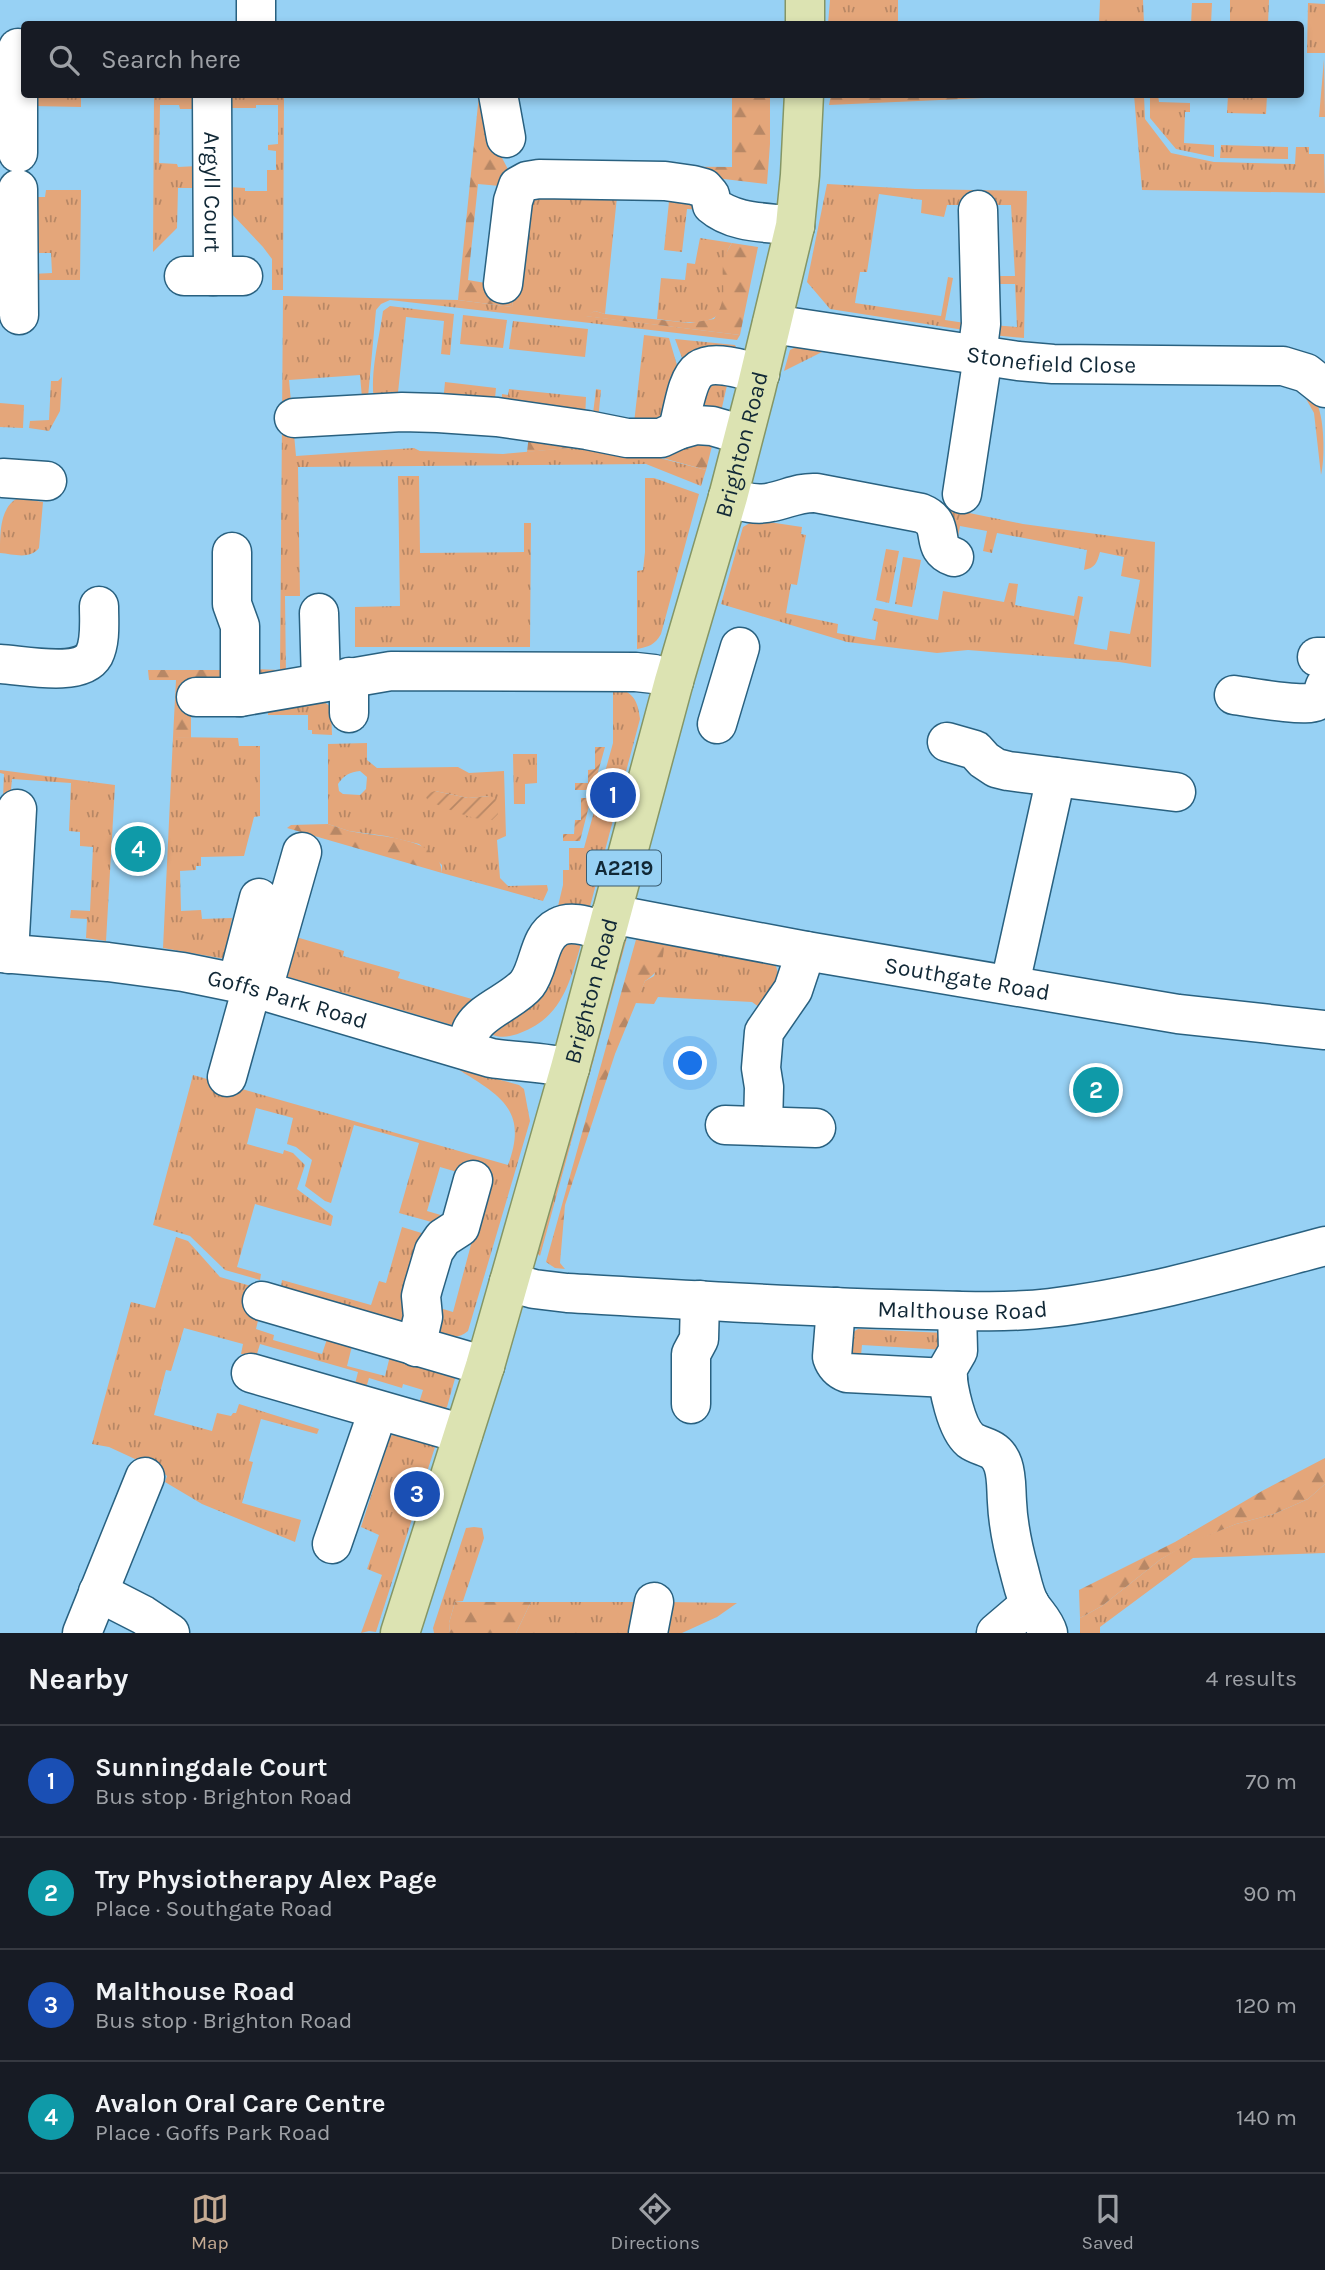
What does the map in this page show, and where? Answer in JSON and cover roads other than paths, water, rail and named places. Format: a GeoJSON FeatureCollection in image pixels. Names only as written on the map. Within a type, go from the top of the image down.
{"type":"FeatureCollection","features":[{"type":"Feature","properties":{"kind":"main road"},"geometry":{"type":"LineString","coordinates":[[805,0],[805,21]]}},
{"type":"Feature","properties":{"kind":"main road","name":"Brighton Road"},"geometry":{"type":"LineString","coordinates":[[400,1633],[485,1366],[570,1068],[675,676],[728,497],[795,226],[804,98]]}},
{"type":"Feature","properties":{"kind":"street"},"geometry":{"type":"LineString","coordinates":[[256,0],[256,21]]}},
{"type":"Feature","properties":{"kind":"street"},"geometry":{"type":"LineString","coordinates":[[14,48],[19,315]]}},
{"type":"Feature","properties":{"kind":"street"},"geometry":{"type":"LineString","coordinates":[[499,98],[506,138]]}},
{"type":"Feature","properties":{"kind":"street","name":"Argyll Court"},"geometry":{"type":"LineString","coordinates":[[212,102],[213,276]]}},
{"type":"Feature","properties":{"kind":"street"},"geometry":{"type":"LineString","coordinates":[[503,284],[513,201],[518,186],[527,181],[665,181],[693,185],[704,188],[710,195],[712,205],[722,214],[795,226]]}},
{"type":"Feature","properties":{"kind":"street"},"geometry":{"type":"LineString","coordinates":[[962,494],[980,355],[978,210]]}},
{"type":"Feature","properties":{"kind":"street","name":"Stonefield Close"},"geometry":{"type":"LineString","coordinates":[[772,324],[1053,364],[1283,366],[1306,373],[1325,388]]}},
{"type":"Feature","properties":{"kind":"street"},"geometry":{"type":"LineString","coordinates":[[678,430],[687,390],[697,371],[713,364],[760,374]]}},
{"type":"Feature","properties":{"kind":"street"},"geometry":{"type":"LineString","coordinates":[[294,418],[402,412],[438,413],[497,417],[627,438],[661,438],[696,425],[712,426],[743,435]]}},
{"type":"Feature","properties":{"kind":"street"},"geometry":{"type":"LineString","coordinates":[[1,476],[47,481]]}},
{"type":"Feature","properties":{"kind":"street"},"geometry":{"type":"LineString","coordinates":[[728,497],[743,502],[769,503],[805,493],[816,493],[921,513],[936,523],[939,545],[946,554],[954,557]]}},
{"type":"Feature","properties":{"kind":"street"},"geometry":{"type":"LineString","coordinates":[[232,552],[232,604],[240,626],[240,697]]}},
{"type":"Feature","properties":{"kind":"street"},"geometry":{"type":"LineString","coordinates":[[0,664],[66,669],[82,665],[93,657],[98,640],[99,606]]}},
{"type":"Feature","properties":{"kind":"street"},"geometry":{"type":"LineString","coordinates":[[319,613],[340,691]]}},
{"type":"Feature","properties":{"kind":"street"},"geometry":{"type":"LineString","coordinates":[[717,724],[740,647]]}},
{"type":"Feature","properties":{"kind":"street"},"geometry":{"type":"LineString","coordinates":[[1234,695],[1314,704],[1318,701],[1322,667]]}},
{"type":"Feature","properties":{"kind":"street"},"geometry":{"type":"LineString","coordinates":[[196,697],[340,691],[390,671],[610,671],[675,676],[729,686]]}},
{"type":"Feature","properties":{"kind":"street"},"geometry":{"type":"LineString","coordinates":[[947,742],[975,750],[996,768],[1176,792]]}},
{"type":"Feature","properties":{"kind":"street"},"geometry":{"type":"LineString","coordinates":[[1010,984],[1056,777]]}},
{"type":"Feature","properties":{"kind":"street"},"geometry":{"type":"LineString","coordinates":[[5,953],[17,809]]}},
{"type":"Feature","properties":{"kind":"street"},"geometry":{"type":"LineString","coordinates":[[227,1077],[251,986],[302,852]]}},
{"type":"Feature","properties":{"kind":"street"},"geometry":{"type":"LineString","coordinates":[[251,986],[259,898]]}},
{"type":"Feature","properties":{"kind":"street","name":"Southgate Road"},"geometry":{"type":"LineString","coordinates":[[466,1050],[472,1029],[482,1017],[498,1008],[527,983],[546,938],[558,927],[573,923],[609,923],[806,951],[1178,1014],[1325,1030]]}},
{"type":"Feature","properties":{"kind":"street"},"geometry":{"type":"LineString","coordinates":[[763,1126],[764,1087],[761,1068],[764,1032],[793,990],[806,951]]}},
{"type":"Feature","properties":{"kind":"street","name":"Goffs Park Road"},"geometry":{"type":"LineString","coordinates":[[5,953],[134,965],[251,986],[491,1058],[523,1063],[551,1063],[570,1068]]}},
{"type":"Feature","properties":{"kind":"street"},"geometry":{"type":"LineString","coordinates":[[725,1125],[816,1128]]}},
{"type":"Feature","properties":{"kind":"street"},"geometry":{"type":"LineString","coordinates":[[416,1347],[423,1317],[421,1296],[434,1251],[443,1238],[460,1227],[473,1180]]}},
{"type":"Feature","properties":{"kind":"street","name":"Malthouse Road"},"geometry":{"type":"LineString","coordinates":[[509,1282],[534,1289],[567,1293],[836,1307],[1008,1311],[1051,1308],[1133,1294],[1325,1246]]}},
{"type":"Feature","properties":{"kind":"street"},"geometry":{"type":"LineString","coordinates":[[691,1404],[691,1354],[699,1339],[700,1300]]}},
{"type":"Feature","properties":{"kind":"street"},"geometry":{"type":"LineString","coordinates":[[262,1301],[485,1366]]}},
{"type":"Feature","properties":{"kind":"street"},"geometry":{"type":"LineString","coordinates":[[836,1307],[832,1357],[834,1364],[841,1371],[948,1378]]}},
{"type":"Feature","properties":{"kind":"street"},"geometry":{"type":"LineString","coordinates":[[957,1311],[958,1351],[950,1364],[948,1378],[959,1424],[973,1443],[985,1445],[1002,1462],[1006,1477],[1011,1538],[1039,1619],[996,1633]]}},
{"type":"Feature","properties":{"kind":"street"},"geometry":{"type":"LineString","coordinates":[[251,1373],[463,1434]]}},
{"type":"Feature","properties":{"kind":"street"},"geometry":{"type":"LineString","coordinates":[[332,1544],[378,1411]]}},
{"type":"Feature","properties":{"kind":"street"},"geometry":{"type":"LineString","coordinates":[[82,1633],[145,1477]]}},
{"type":"Feature","properties":{"kind":"street"},"geometry":{"type":"LineString","coordinates":[[98,1592],[143,1615],[170,1633]]}},
{"type":"Feature","properties":{"kind":"place","name":"Sunningdale Court"},"geometry":{"type":"Point","coordinates":[613,795]}},
{"type":"Feature","properties":{"kind":"place","name":"Avalon Oral Care Centre"},"geometry":{"type":"Point","coordinates":[138,849]}},
{"type":"Feature","properties":{"kind":"place","name":"Try Physiotherapy Alex Page"},"geometry":{"type":"Point","coordinates":[1096,1090]}},
{"type":"Feature","properties":{"kind":"place","name":"Malthouse Road"},"geometry":{"type":"Point","coordinates":[417,1494]}}]}
